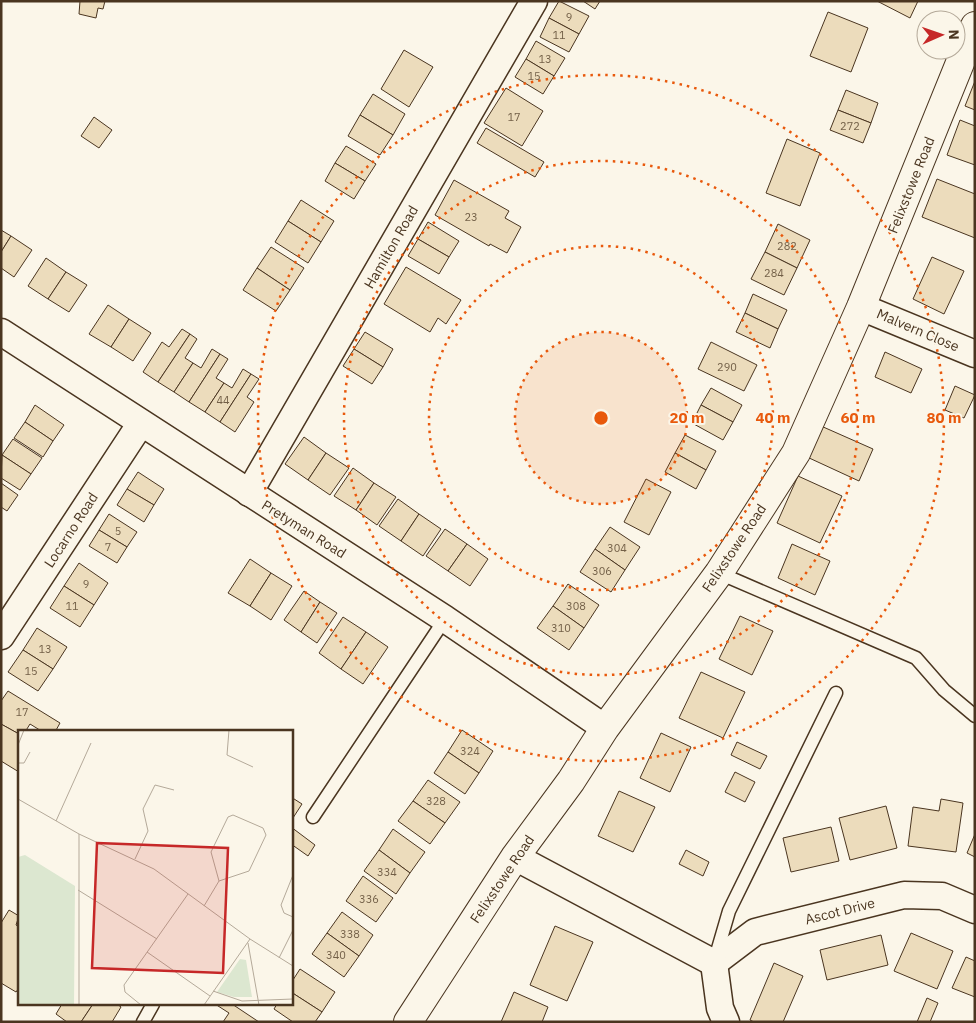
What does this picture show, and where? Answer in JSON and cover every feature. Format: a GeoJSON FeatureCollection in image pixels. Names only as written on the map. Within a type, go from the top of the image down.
{"type":"FeatureCollection","features":[{"type":"Feature","properties":{"kind":"main road","name":"Felixstowe Road"},"geometry":{"type":"LineString","coordinates":[[408,1022],[515,857],[571,781],[605,728],[719,573],[796,453],[861,307],[973,35]]}},
{"type":"Feature","properties":{"kind":"street","name":"Hamilton Road"},"geometry":{"type":"LineString","coordinates":[[248,493],[534,1]]}},
{"type":"Feature","properties":{"kind":"street","name":"Malvern Close"},"geometry":{"type":"LineString","coordinates":[[861,307],[975,354]]}},
{"type":"Feature","properties":{"kind":"street","name":"Pretyman Road"},"geometry":{"type":"LineString","coordinates":[[1,332],[445,619],[605,728]]}},
{"type":"Feature","properties":{"kind":"street","name":"Locarno Road"},"geometry":{"type":"LineString","coordinates":[[1,636],[141,423]]}},
{"type":"Feature","properties":{"kind":"street"},"geometry":{"type":"LineString","coordinates":[[515,857],[714,963],[720,1008],[726,1022]]}},
{"type":"Feature","properties":{"kind":"street","name":"Ascot Drive"},"geometry":{"type":"LineString","coordinates":[[714,963],[755,932],[904,895],[942,896],[975,910]]}},
{"type":"Feature","properties":{"kind":"lane"},"geometry":{"type":"LineString","coordinates":[[719,573],[916,658],[944,690],[975,716]]}},
{"type":"Feature","properties":{"kind":"lane"},"geometry":{"type":"LineString","coordinates":[[313,817],[445,619]]}},
{"type":"Feature","properties":{"kind":"lane"},"geometry":{"type":"LineString","coordinates":[[714,963],[729,911],[836,693]]}},
{"type":"Feature","properties":{"kind":"lane"},"geometry":{"type":"LineString","coordinates":[[143,1022],[152,1006]]}},
{"type":"Feature","properties":{"kind":"building"},"geometry":{"type":"Polygon","coordinates":[[[80,1],[105,1],[103,9],[98,8],[96,18],[79,14],[80,1]]]}},
{"type":"Feature","properties":{"kind":"building"},"geometry":{"type":"Polygon","coordinates":[[[559,1],[589,16],[579,34],[549,18],[559,1]]]}},
{"type":"Feature","properties":{"kind":"building"},"geometry":{"type":"Polygon","coordinates":[[[583,1],[600,1],[595,9],[583,1]]]}},
{"type":"Feature","properties":{"kind":"building"},"geometry":{"type":"Polygon","coordinates":[[[877,1],[918,1],[910,18],[877,1]]]}},
{"type":"Feature","properties":{"kind":"building"},"geometry":{"type":"Polygon","coordinates":[[[828,12],[868,28],[851,72],[810,56],[828,12]]]}},
{"type":"Feature","properties":{"kind":"building"},"geometry":{"type":"Polygon","coordinates":[[[549,18],[579,34],[569,52],[540,37],[549,18]]]}},
{"type":"Feature","properties":{"kind":"building"},"geometry":{"type":"Polygon","coordinates":[[[536,41],[565,58],[554,76],[526,59],[536,41]]]}},
{"type":"Feature","properties":{"kind":"building"},"geometry":{"type":"Polygon","coordinates":[[[404,50],[433,67],[409,107],[381,89],[404,50]]]}},
{"type":"Feature","properties":{"kind":"building"},"geometry":{"type":"Polygon","coordinates":[[[526,59],[554,76],[543,94],[515,77],[526,59]]]}},
{"type":"Feature","properties":{"kind":"building"},"geometry":{"type":"Polygon","coordinates":[[[975,81],[975,110],[965,106],[975,81]]]}},
{"type":"Feature","properties":{"kind":"building"},"geometry":{"type":"Polygon","coordinates":[[[506,88],[543,111],[522,146],[484,123],[506,88]]]}},
{"type":"Feature","properties":{"kind":"building"},"geometry":{"type":"Polygon","coordinates":[[[846,90],[878,103],[871,123],[838,110],[846,90]]]}},
{"type":"Feature","properties":{"kind":"building"},"geometry":{"type":"Polygon","coordinates":[[[373,94],[405,114],[393,135],[360,115],[373,94]]]}},
{"type":"Feature","properties":{"kind":"building"},"geometry":{"type":"Polygon","coordinates":[[[838,110],[871,123],[863,143],[830,130],[838,110]]]}},
{"type":"Feature","properties":{"kind":"building"},"geometry":{"type":"Polygon","coordinates":[[[360,115],[393,135],[380,155],[348,136],[360,115]]]}},
{"type":"Feature","properties":{"kind":"building"},"geometry":{"type":"Polygon","coordinates":[[[94,117],[112,130],[99,148],[81,136],[94,117]]]}},
{"type":"Feature","properties":{"kind":"building"},"geometry":{"type":"Polygon","coordinates":[[[960,120],[975,126],[975,165],[947,155],[960,120]]]}},
{"type":"Feature","properties":{"kind":"building"},"geometry":{"type":"Polygon","coordinates":[[[486,128],[544,162],[535,177],[477,143],[486,128]]]}},
{"type":"Feature","properties":{"kind":"building"},"geometry":{"type":"Polygon","coordinates":[[[787,139],[820,153],[800,206],[766,193],[787,139]]]}},
{"type":"Feature","properties":{"kind":"building"},"geometry":{"type":"Polygon","coordinates":[[[346,146],[376,164],[365,181],[335,163],[346,146]]]}},
{"type":"Feature","properties":{"kind":"building"},"geometry":{"type":"Polygon","coordinates":[[[335,163],[365,181],[354,199],[325,181],[335,163]]]}},
{"type":"Feature","properties":{"kind":"building"},"geometry":{"type":"Polygon","coordinates":[[[937,179],[975,194],[975,238],[922,217],[937,179]]]}},
{"type":"Feature","properties":{"kind":"building"},"geometry":{"type":"Polygon","coordinates":[[[454,180],[509,211],[505,218],[521,227],[507,253],[490,244],[489,246],[435,215],[454,180]]]}},
{"type":"Feature","properties":{"kind":"building"},"geometry":{"type":"Polygon","coordinates":[[[301,200],[334,221],[321,242],[288,221],[301,200]]]}},
{"type":"Feature","properties":{"kind":"building"},"geometry":{"type":"Polygon","coordinates":[[[288,221],[321,242],[308,263],[275,242],[288,221]]]}},
{"type":"Feature","properties":{"kind":"building"},"geometry":{"type":"Polygon","coordinates":[[[428,222],[459,241],[449,257],[418,239],[428,222]]]}},
{"type":"Feature","properties":{"kind":"building"},"geometry":{"type":"Polygon","coordinates":[[[778,224],[810,240],[797,268],[765,252],[778,224]]]}},
{"type":"Feature","properties":{"kind":"building"},"geometry":{"type":"Polygon","coordinates":[[[1,230],[11,236],[1,252],[1,230]]]}},
{"type":"Feature","properties":{"kind":"building"},"geometry":{"type":"Polygon","coordinates":[[[11,236],[32,250],[14,277],[1,268],[1,252],[11,236]]]}},
{"type":"Feature","properties":{"kind":"building"},"geometry":{"type":"Polygon","coordinates":[[[418,239],[449,257],[439,274],[408,256],[418,239]]]}},
{"type":"Feature","properties":{"kind":"building"},"geometry":{"type":"Polygon","coordinates":[[[271,247],[304,268],[290,290],[257,268],[271,247]]]}},
{"type":"Feature","properties":{"kind":"building"},"geometry":{"type":"Polygon","coordinates":[[[765,252],[797,268],[784,295],[751,279],[765,252]]]}},
{"type":"Feature","properties":{"kind":"building"},"geometry":{"type":"Polygon","coordinates":[[[932,257],[964,271],[944,314],[913,299],[932,257]]]}},
{"type":"Feature","properties":{"kind":"building"},"geometry":{"type":"Polygon","coordinates":[[[46,258],[66,272],[48,299],[28,286],[46,258]]]}},
{"type":"Feature","properties":{"kind":"building"},"geometry":{"type":"Polygon","coordinates":[[[406,267],[461,300],[446,324],[438,318],[430,332],[384,304],[406,267]]]}},
{"type":"Feature","properties":{"kind":"building"},"geometry":{"type":"Polygon","coordinates":[[[257,268],[290,290],[276,311],[243,290],[257,268]]]}},
{"type":"Feature","properties":{"kind":"building"},"geometry":{"type":"Polygon","coordinates":[[[66,272],[87,285],[69,312],[48,299],[66,272]]]}},
{"type":"Feature","properties":{"kind":"building"},"geometry":{"type":"Polygon","coordinates":[[[753,294],[787,310],[778,329],[745,313],[753,294]]]}},
{"type":"Feature","properties":{"kind":"building"},"geometry":{"type":"Polygon","coordinates":[[[108,305],[129,319],[111,347],[89,334],[108,305]]]}},
{"type":"Feature","properties":{"kind":"building"},"geometry":{"type":"Polygon","coordinates":[[[745,313],[778,329],[770,348],[736,332],[745,313]]]}},
{"type":"Feature","properties":{"kind":"building"},"geometry":{"type":"Polygon","coordinates":[[[129,319],[151,333],[133,361],[111,347],[129,319]]]}},
{"type":"Feature","properties":{"kind":"building"},"geometry":{"type":"Polygon","coordinates":[[[182,329],[190,334],[158,382],[143,372],[162,342],[169,347],[182,329]]]}},
{"type":"Feature","properties":{"kind":"building"},"geometry":{"type":"Polygon","coordinates":[[[365,332],[393,349],[383,367],[354,349],[365,332]]]}},
{"type":"Feature","properties":{"kind":"building"},"geometry":{"type":"Polygon","coordinates":[[[190,334],[197,339],[185,358],[193,363],[174,392],[158,382],[190,334]]]}},
{"type":"Feature","properties":{"kind":"building"},"geometry":{"type":"Polygon","coordinates":[[[711,342],[757,365],[744,391],[698,369],[711,342]]]}},
{"type":"Feature","properties":{"kind":"building"},"geometry":{"type":"Polygon","coordinates":[[[212,349],[220,354],[189,402],[174,392],[193,363],[201,368],[212,349]]]}},
{"type":"Feature","properties":{"kind":"building"},"geometry":{"type":"Polygon","coordinates":[[[354,349],[383,367],[372,384],[343,366],[354,349]]]}},
{"type":"Feature","properties":{"kind":"building"},"geometry":{"type":"Polygon","coordinates":[[[885,352],[922,369],[911,393],[875,377],[885,352]]]}},
{"type":"Feature","properties":{"kind":"building"},"geometry":{"type":"Polygon","coordinates":[[[220,354],[228,359],[216,378],[224,383],[205,412],[189,402],[220,354]]]}},
{"type":"Feature","properties":{"kind":"building"},"geometry":{"type":"Polygon","coordinates":[[[243,369],[251,374],[220,422],[205,412],[224,383],[232,388],[243,369]]]}},
{"type":"Feature","properties":{"kind":"building"},"geometry":{"type":"Polygon","coordinates":[[[251,374],[259,379],[247,397],[254,402],[235,432],[220,422],[251,374]]]}},
{"type":"Feature","properties":{"kind":"building"},"geometry":{"type":"Polygon","coordinates":[[[955,386],[975,395],[964,418],[945,410],[955,386]]]}},
{"type":"Feature","properties":{"kind":"building"},"geometry":{"type":"Polygon","coordinates":[[[711,388],[742,405],[733,422],[701,405],[711,388]]]}},
{"type":"Feature","properties":{"kind":"building"},"geometry":{"type":"Polygon","coordinates":[[[35,405],[64,425],[53,441],[25,422],[35,405]]]}},
{"type":"Feature","properties":{"kind":"building"},"geometry":{"type":"Polygon","coordinates":[[[701,405],[733,422],[723,440],[692,423],[701,405]]]}},
{"type":"Feature","properties":{"kind":"building"},"geometry":{"type":"Polygon","coordinates":[[[25,422],[53,441],[43,457],[14,438],[25,422]]]}},
{"type":"Feature","properties":{"kind":"building"},"geometry":{"type":"Polygon","coordinates":[[[821,426],[873,449],[859,481],[807,457],[821,426]]]}},
{"type":"Feature","properties":{"kind":"building"},"geometry":{"type":"Polygon","coordinates":[[[685,435],[716,451],[706,470],[675,453],[685,435]]]}},
{"type":"Feature","properties":{"kind":"building"},"geometry":{"type":"Polygon","coordinates":[[[304,437],[326,453],[308,480],[285,464],[304,437]]]}},
{"type":"Feature","properties":{"kind":"building"},"geometry":{"type":"Polygon","coordinates":[[[13,439],[42,458],[31,474],[2,455],[13,439]]]}},
{"type":"Feature","properties":{"kind":"building"},"geometry":{"type":"Polygon","coordinates":[[[326,453],[349,468],[330,495],[308,480],[326,453]]]}},
{"type":"Feature","properties":{"kind":"building"},"geometry":{"type":"Polygon","coordinates":[[[675,453],[706,470],[696,489],[665,472],[675,453]]]}},
{"type":"Feature","properties":{"kind":"building"},"geometry":{"type":"Polygon","coordinates":[[[2,455],[31,474],[20,490],[1,478],[2,455]]]}},
{"type":"Feature","properties":{"kind":"building"},"geometry":{"type":"Polygon","coordinates":[[[353,468],[374,483],[356,510],[334,496],[353,468]]]}},
{"type":"Feature","properties":{"kind":"building"},"geometry":{"type":"Polygon","coordinates":[[[138,472],[164,489],[154,505],[127,489],[138,472]]]}},
{"type":"Feature","properties":{"kind":"building"},"geometry":{"type":"Polygon","coordinates":[[[798,476],[842,496],[820,543],[777,523],[798,476]]]}},
{"type":"Feature","properties":{"kind":"building"},"geometry":{"type":"Polygon","coordinates":[[[646,479],[671,492],[649,535],[624,522],[646,479]]]}},
{"type":"Feature","properties":{"kind":"building"},"geometry":{"type":"Polygon","coordinates":[[[1,483],[18,495],[7,511],[1,507],[1,483]]]}},
{"type":"Feature","properties":{"kind":"building"},"geometry":{"type":"Polygon","coordinates":[[[374,483],[396,497],[377,525],[356,510],[374,483]]]}},
{"type":"Feature","properties":{"kind":"building"},"geometry":{"type":"Polygon","coordinates":[[[127,489],[154,505],[144,522],[117,505],[127,489]]]}},
{"type":"Feature","properties":{"kind":"building"},"geometry":{"type":"Polygon","coordinates":[[[398,499],[419,514],[401,541],[379,526],[398,499]]]}},
{"type":"Feature","properties":{"kind":"building"},"geometry":{"type":"Polygon","coordinates":[[[109,514],[137,532],[127,547],[99,530],[109,514]]]}},
{"type":"Feature","properties":{"kind":"building"},"geometry":{"type":"Polygon","coordinates":[[[419,514],[441,529],[423,556],[401,541],[419,514]]]}},
{"type":"Feature","properties":{"kind":"building"},"geometry":{"type":"Polygon","coordinates":[[[610,527],[640,547],[625,570],[595,549],[610,527]]]}},
{"type":"Feature","properties":{"kind":"building"},"geometry":{"type":"Polygon","coordinates":[[[445,529],[467,544],[448,571],[426,556],[445,529]]]}},
{"type":"Feature","properties":{"kind":"building"},"geometry":{"type":"Polygon","coordinates":[[[99,530],[127,547],[117,563],[89,546],[99,530]]]}},
{"type":"Feature","properties":{"kind":"building"},"geometry":{"type":"Polygon","coordinates":[[[467,544],[488,559],[470,586],[448,571],[467,544]]]}},
{"type":"Feature","properties":{"kind":"building"},"geometry":{"type":"Polygon","coordinates":[[[792,544],[830,561],[815,595],[778,578],[792,544]]]}},
{"type":"Feature","properties":{"kind":"building"},"geometry":{"type":"Polygon","coordinates":[[[595,549],[625,570],[611,592],[580,572],[595,549]]]}},
{"type":"Feature","properties":{"kind":"building"},"geometry":{"type":"Polygon","coordinates":[[[250,559],[271,573],[250,606],[228,593],[250,559]]]}},
{"type":"Feature","properties":{"kind":"building"},"geometry":{"type":"Polygon","coordinates":[[[79,563],[108,583],[94,605],[64,586],[79,563]]]}},
{"type":"Feature","properties":{"kind":"building"},"geometry":{"type":"Polygon","coordinates":[[[271,573],[292,586],[271,620],[250,606],[271,573]]]}},
{"type":"Feature","properties":{"kind":"building"},"geometry":{"type":"Polygon","coordinates":[[[568,584],[599,605],[584,628],[553,606],[568,584]]]}},
{"type":"Feature","properties":{"kind":"building"},"geometry":{"type":"Polygon","coordinates":[[[64,586],[94,605],[80,627],[50,608],[64,586]]]}},
{"type":"Feature","properties":{"kind":"building"},"geometry":{"type":"Polygon","coordinates":[[[304,591],[320,602],[301,632],[284,620],[304,591]]]}},
{"type":"Feature","properties":{"kind":"building"},"geometry":{"type":"Polygon","coordinates":[[[320,602],[337,613],[317,643],[301,632],[320,602]]]}},
{"type":"Feature","properties":{"kind":"building"},"geometry":{"type":"Polygon","coordinates":[[[553,606],[584,628],[569,650],[537,628],[553,606]]]}},
{"type":"Feature","properties":{"kind":"building"},"geometry":{"type":"Polygon","coordinates":[[[740,616],[773,631],[752,675],[719,659],[740,616]]]}},
{"type":"Feature","properties":{"kind":"building"},"geometry":{"type":"Polygon","coordinates":[[[343,617],[366,632],[341,669],[319,653],[343,617]]]}},
{"type":"Feature","properties":{"kind":"building"},"geometry":{"type":"Polygon","coordinates":[[[37,628],[67,647],[53,669],[23,650],[37,628]]]}},
{"type":"Feature","properties":{"kind":"building"},"geometry":{"type":"Polygon","coordinates":[[[366,632],[388,647],[363,684],[341,669],[366,632]]]}},
{"type":"Feature","properties":{"kind":"building"},"geometry":{"type":"Polygon","coordinates":[[[23,650],[53,669],[38,691],[8,672],[23,650]]]}},
{"type":"Feature","properties":{"kind":"building"},"geometry":{"type":"Polygon","coordinates":[[[701,672],[745,692],[723,738],[679,718],[701,672]]]}},
{"type":"Feature","properties":{"kind":"building"},"geometry":{"type":"Polygon","coordinates":[[[8,691],[60,723],[56,730],[40,730],[30,724],[26,730],[18,730],[18,733],[1,724],[1,701],[8,691]]]}},
{"type":"Feature","properties":{"kind":"building"},"geometry":{"type":"Polygon","coordinates":[[[1,724],[18,733],[18,771],[1,761],[1,724]]]}},
{"type":"Feature","properties":{"kind":"building"},"geometry":{"type":"Polygon","coordinates":[[[462,730],[493,751],[479,773],[448,752],[462,730]]]}},
{"type":"Feature","properties":{"kind":"building"},"geometry":{"type":"Polygon","coordinates":[[[661,733],[691,747],[670,792],[640,778],[661,733]]]}},
{"type":"Feature","properties":{"kind":"building"},"geometry":{"type":"Polygon","coordinates":[[[737,742],[767,756],[760,769],[731,755],[737,742]]]}},
{"type":"Feature","properties":{"kind":"building"},"geometry":{"type":"Polygon","coordinates":[[[448,752],[479,773],[465,794],[434,773],[448,752]]]}},
{"type":"Feature","properties":{"kind":"building"},"geometry":{"type":"Polygon","coordinates":[[[735,772],[755,782],[745,802],[725,792],[735,772]]]}},
{"type":"Feature","properties":{"kind":"building"},"geometry":{"type":"Polygon","coordinates":[[[428,780],[460,802],[445,823],[413,801],[428,780]]]}},
{"type":"Feature","properties":{"kind":"building"},"geometry":{"type":"Polygon","coordinates":[[[619,791],[655,807],[633,852],[598,836],[619,791]]]}},
{"type":"Feature","properties":{"kind":"building"},"geometry":{"type":"Polygon","coordinates":[[[292,798],[302,804],[292,819],[292,798]]]}},
{"type":"Feature","properties":{"kind":"building"},"geometry":{"type":"Polygon","coordinates":[[[941,799],[963,803],[956,852],[908,846],[913,807],[939,811],[941,799]]]}},
{"type":"Feature","properties":{"kind":"building"},"geometry":{"type":"Polygon","coordinates":[[[413,801],[445,823],[430,844],[398,821],[413,801]]]}},
{"type":"Feature","properties":{"kind":"building"},"geometry":{"type":"Polygon","coordinates":[[[886,806],[897,848],[850,860],[839,818],[886,806]]]}},
{"type":"Feature","properties":{"kind":"building"},"geometry":{"type":"Polygon","coordinates":[[[831,827],[839,861],[791,872],[783,838],[831,827]]]}},
{"type":"Feature","properties":{"kind":"building"},"geometry":{"type":"Polygon","coordinates":[[[292,828],[315,845],[308,856],[292,845],[292,828]]]}},
{"type":"Feature","properties":{"kind":"building"},"geometry":{"type":"Polygon","coordinates":[[[393,829],[425,852],[410,873],[379,850],[393,829]]]}},
{"type":"Feature","properties":{"kind":"building"},"geometry":{"type":"Polygon","coordinates":[[[975,834],[975,857],[967,853],[975,834]]]}},
{"type":"Feature","properties":{"kind":"building"},"geometry":{"type":"Polygon","coordinates":[[[379,850],[410,873],[396,894],[364,871],[379,850]]]}},
{"type":"Feature","properties":{"kind":"building"},"geometry":{"type":"Polygon","coordinates":[[[686,850],[709,862],[703,876],[679,864],[686,850]]]}},
{"type":"Feature","properties":{"kind":"building"},"geometry":{"type":"Polygon","coordinates":[[[363,876],[393,898],[376,922],[346,901],[363,876]]]}},
{"type":"Feature","properties":{"kind":"building"},"geometry":{"type":"Polygon","coordinates":[[[9,910],[18,915],[16,925],[18,926],[18,989],[16,992],[1,983],[1,923],[9,910]]]}},
{"type":"Feature","properties":{"kind":"building"},"geometry":{"type":"Polygon","coordinates":[[[342,912],[373,935],[359,956],[327,933],[342,912]]]}},
{"type":"Feature","properties":{"kind":"building"},"geometry":{"type":"Polygon","coordinates":[[[555,926],[593,942],[567,1001],[530,985],[555,926]]]}},
{"type":"Feature","properties":{"kind":"building"},"geometry":{"type":"Polygon","coordinates":[[[327,933],[359,956],[344,977],[312,954],[327,933]]]}},
{"type":"Feature","properties":{"kind":"building"},"geometry":{"type":"Polygon","coordinates":[[[911,933],[953,951],[937,989],[894,971],[911,933]]]}},
{"type":"Feature","properties":{"kind":"building"},"geometry":{"type":"Polygon","coordinates":[[[881,935],[888,965],[827,980],[820,950],[881,935]]]}},
{"type":"Feature","properties":{"kind":"building"},"geometry":{"type":"Polygon","coordinates":[[[966,957],[975,961],[975,997],[952,988],[966,957]]]}},
{"type":"Feature","properties":{"kind":"building"},"geometry":{"type":"Polygon","coordinates":[[[774,963],[803,976],[783,1022],[754,1022],[750,1020],[774,963]]]}},
{"type":"Feature","properties":{"kind":"building"},"geometry":{"type":"Polygon","coordinates":[[[300,969],[335,992],[322,1012],[292,993],[292,981],[300,969]]]}},
{"type":"Feature","properties":{"kind":"building"},"geometry":{"type":"Polygon","coordinates":[[[514,992],[548,1007],[542,1022],[501,1022],[514,992]]]}},
{"type":"Feature","properties":{"kind":"building"},"geometry":{"type":"Polygon","coordinates":[[[292,993],[322,1012],[315,1022],[293,1022],[274,1009],[276,1006],[292,1006],[292,993]]]}},
{"type":"Feature","properties":{"kind":"building"},"geometry":{"type":"Polygon","coordinates":[[[927,998],[938,1003],[930,1022],[917,1022],[927,998]]]}},
{"type":"Feature","properties":{"kind":"building"},"geometry":{"type":"Polygon","coordinates":[[[61,1006],[92,1006],[81,1022],[67,1022],[56,1014],[61,1006]]]}},
{"type":"Feature","properties":{"kind":"building"},"geometry":{"type":"Polygon","coordinates":[[[92,1006],[121,1007],[112,1022],[81,1022],[92,1006]]]}},
{"type":"Feature","properties":{"kind":"building"},"geometry":{"type":"Polygon","coordinates":[[[218,1006],[235,1006],[259,1022],[223,1022],[229,1013],[218,1006]]]}}]}
